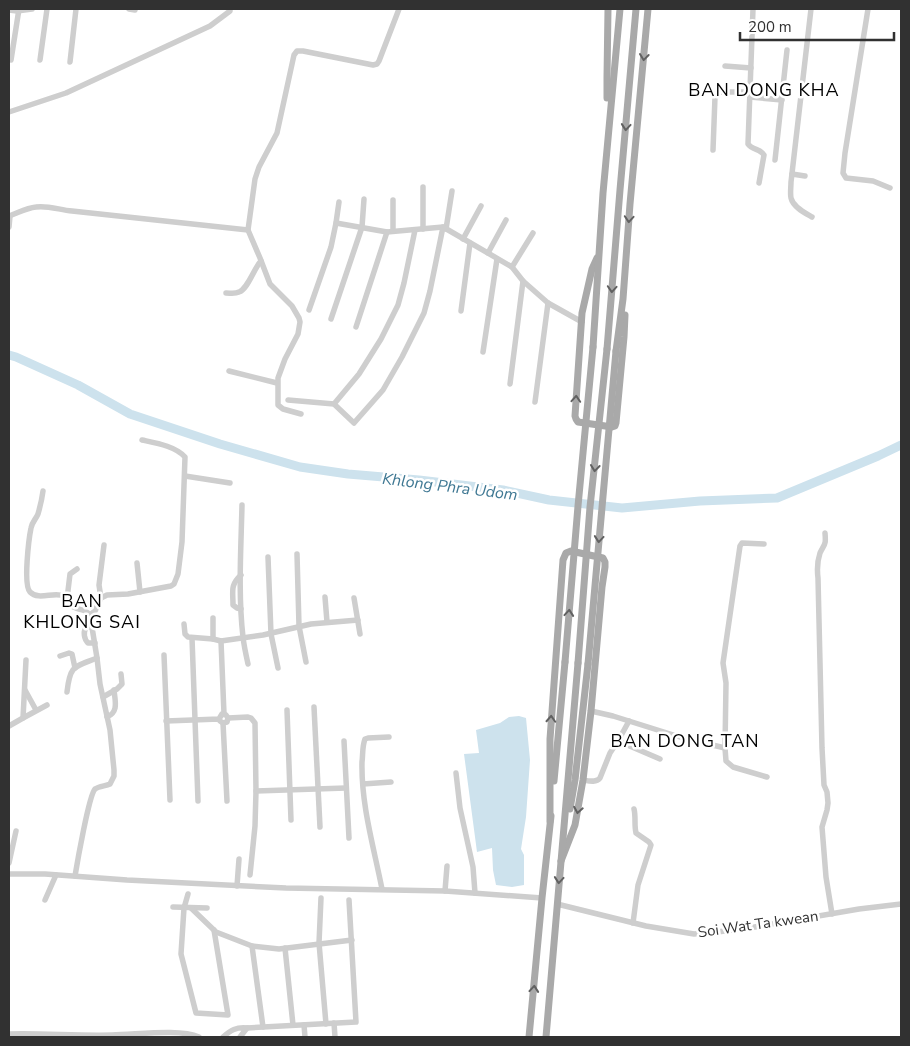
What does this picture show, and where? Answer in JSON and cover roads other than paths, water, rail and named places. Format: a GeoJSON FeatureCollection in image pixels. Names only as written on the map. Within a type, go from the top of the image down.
{"type":"FeatureCollection","features":[{"type":"Feature","properties":{"kind":"main road"},"geometry":{"type":"LineString","coordinates":[[608,9],[607,77],[609,116]]}},
{"type":"Feature","properties":{"kind":"main road"},"geometry":{"type":"LineString","coordinates":[[530,1037],[593,346],[609,116],[620,9]]}},
{"type":"Feature","properties":{"kind":"main road"},"geometry":{"type":"LineString","coordinates":[[546,1037],[590,507],[607,350],[636,9]]}},
{"type":"Feature","properties":{"kind":"main road"},"geometry":{"type":"LineString","coordinates":[[564,831],[575,780],[588,664],[616,351],[623,299],[630,196],[648,9]]}},
{"type":"Feature","properties":{"kind":"main road"},"geometry":{"type":"LineString","coordinates":[[600,252],[592,269],[584,304],[575,416],[578,422],[615,426],[624,337],[625,311],[623,299]]}},
{"type":"Feature","properties":{"kind":"main road"},"geometry":{"type":"LineString","coordinates":[[550,821],[550,739],[562,570],[564,556],[571,551],[603,558],[606,562],[583,780],[575,825],[561,861]]}},
{"type":"Feature","properties":{"kind":"street"},"geometry":{"type":"LineString","coordinates":[[9,10],[32,9]]}},
{"type":"Feature","properties":{"kind":"street"},"geometry":{"type":"LineString","coordinates":[[40,60],[47,9]]}},
{"type":"Feature","properties":{"kind":"street"},"geometry":{"type":"LineString","coordinates":[[70,62],[76,9]]}},
{"type":"Feature","properties":{"kind":"street"},"geometry":{"type":"LineString","coordinates":[[129,9],[135,9]]}},
{"type":"Feature","properties":{"kind":"street"},"geometry":{"type":"LineString","coordinates":[[9,112],[66,93],[210,26],[230,11],[230,9]]}},
{"type":"Feature","properties":{"kind":"street"},"geometry":{"type":"LineString","coordinates":[[301,414],[280,407],[278,400],[277,382],[283,364],[298,334],[300,322],[292,306],[270,284],[248,230],[255,179],[259,167],[277,133],[294,55],[297,52],[303,51],[373,65],[377,64],[399,9]]}},
{"type":"Feature","properties":{"kind":"street"},"geometry":{"type":"LineString","coordinates":[[753,9],[748,144],[764,155],[759,183]]}},
{"type":"Feature","properties":{"kind":"street"},"geometry":{"type":"LineString","coordinates":[[811,9],[792,174],[791,199],[794,204],[812,217]]}},
{"type":"Feature","properties":{"kind":"street"},"geometry":{"type":"LineString","coordinates":[[868,9],[843,173],[846,178],[873,181],[890,188]]}},
{"type":"Feature","properties":{"kind":"street"},"geometry":{"type":"LineString","coordinates":[[11,60],[19,10]]}},
{"type":"Feature","properties":{"kind":"street"},"geometry":{"type":"LineString","coordinates":[[775,160],[787,50]]}},
{"type":"Feature","properties":{"kind":"street"},"geometry":{"type":"LineString","coordinates":[[725,66],[751,68]]}},
{"type":"Feature","properties":{"kind":"street"},"geometry":{"type":"LineString","coordinates":[[713,150],[716,93],[750,95],[782,100]]}},
{"type":"Feature","properties":{"kind":"street"},"geometry":{"type":"LineString","coordinates":[[792,174],[805,176]]}},
{"type":"Feature","properties":{"kind":"street"},"geometry":{"type":"LineString","coordinates":[[423,187],[423,229]]}},
{"type":"Feature","properties":{"kind":"street"},"geometry":{"type":"LineString","coordinates":[[288,400],[334,404],[354,423],[383,390],[424,313],[452,191]]}},
{"type":"Feature","properties":{"kind":"street"},"geometry":{"type":"LineString","coordinates":[[330,319],[362,227],[364,199]]}},
{"type":"Feature","properties":{"kind":"street"},"geometry":{"type":"LineString","coordinates":[[356,327],[390,231],[393,200]]}},
{"type":"Feature","properties":{"kind":"street"},"geometry":{"type":"LineString","coordinates":[[309,310],[331,247],[339,202]]}},
{"type":"Feature","properties":{"kind":"street"},"geometry":{"type":"LineString","coordinates":[[9,227],[9,216],[37,206],[248,230]]}},
{"type":"Feature","properties":{"kind":"street"},"geometry":{"type":"LineString","coordinates":[[463,239],[481,206]]}},
{"type":"Feature","properties":{"kind":"street"},"geometry":{"type":"LineString","coordinates":[[488,253],[506,220]]}},
{"type":"Feature","properties":{"kind":"street"},"geometry":{"type":"LineString","coordinates":[[336,223],[390,231],[444,228],[512,268],[523,281],[548,303],[582,322]]}},
{"type":"Feature","properties":{"kind":"street"},"geometry":{"type":"LineString","coordinates":[[334,404],[359,374],[381,339],[398,305],[415,230]]}},
{"type":"Feature","properties":{"kind":"street"},"geometry":{"type":"LineString","coordinates":[[512,268],[533,233]]}},
{"type":"Feature","properties":{"kind":"street"},"geometry":{"type":"LineString","coordinates":[[460,311],[470,243]]}},
{"type":"Feature","properties":{"kind":"street"},"geometry":{"type":"LineString","coordinates":[[483,352],[497,259]]}},
{"type":"Feature","properties":{"kind":"street"},"geometry":{"type":"LineString","coordinates":[[226,293],[245,289],[261,260]]}},
{"type":"Feature","properties":{"kind":"street"},"geometry":{"type":"LineString","coordinates":[[510,384],[523,281]]}},
{"type":"Feature","properties":{"kind":"street"},"geometry":{"type":"LineString","coordinates":[[535,402],[548,303]]}},
{"type":"Feature","properties":{"kind":"street"},"geometry":{"type":"LineString","coordinates":[[229,370],[277,382]]}},
{"type":"Feature","properties":{"kind":"street"},"geometry":{"type":"LineString","coordinates":[[101,598],[107,595],[121,595],[171,586],[176,580],[182,542],[185,460],[181,453],[159,443],[142,440]]}},
{"type":"Feature","properties":{"kind":"street"},"geometry":{"type":"LineString","coordinates":[[185,476],[230,483]]}},
{"type":"Feature","properties":{"kind":"street"},"geometry":{"type":"LineString","coordinates":[[43,492],[31,529],[27,564],[29,591],[34,594],[61,595],[71,605],[88,611],[90,615],[113,762],[114,776],[110,784],[96,789],[92,795],[75,876]]}},
{"type":"Feature","properties":{"kind":"street"},"geometry":{"type":"LineString","coordinates":[[242,505],[241,608],[243,638],[248,664]]}},
{"type":"Feature","properties":{"kind":"street"},"geometry":{"type":"LineString","coordinates":[[825,533],[826,544],[820,553],[817,570],[822,748],[824,785],[828,803],[822,827],[826,877],[832,914]]}},
{"type":"Feature","properties":{"kind":"street"},"geometry":{"type":"LineString","coordinates":[[764,544],[745,543],[740,546],[722,663],[726,683],[726,761],[733,767],[766,777]]}},
{"type":"Feature","properties":{"kind":"street"},"geometry":{"type":"LineString","coordinates":[[90,615],[95,611],[101,598],[99,585],[104,545]]}},
{"type":"Feature","properties":{"kind":"street"},"geometry":{"type":"LineString","coordinates":[[297,554],[300,626],[306,662]]}},
{"type":"Feature","properties":{"kind":"street"},"geometry":{"type":"LineString","coordinates":[[268,557],[271,634],[278,668]]}},
{"type":"Feature","properties":{"kind":"street"},"geometry":{"type":"LineString","coordinates":[[137,563],[140,592]]}},
{"type":"Feature","properties":{"kind":"street"},"geometry":{"type":"LineString","coordinates":[[67,599],[70,574],[77,569]]}},
{"type":"Feature","properties":{"kind":"street"},"geometry":{"type":"LineString","coordinates":[[325,596],[327,622]]}},
{"type":"Feature","properties":{"kind":"street"},"geometry":{"type":"LineString","coordinates":[[354,598],[360,634]]}},
{"type":"Feature","properties":{"kind":"street"},"geometry":{"type":"LineString","coordinates":[[213,618],[213,638]]}},
{"type":"Feature","properties":{"kind":"street"},"geometry":{"type":"LineString","coordinates":[[184,624],[186,636],[192,638],[213,638],[222,641],[271,634],[300,626],[358,620]]}},
{"type":"Feature","properties":{"kind":"street"},"geometry":{"type":"LineString","coordinates":[[92,626],[86,628],[84,634],[88,643],[95,643]]}},
{"type":"Feature","properties":{"kind":"street"},"geometry":{"type":"LineString","coordinates":[[192,638],[198,801]]}},
{"type":"Feature","properties":{"kind":"street"},"geometry":{"type":"LineString","coordinates":[[166,721],[227,722],[222,641]]}},
{"type":"Feature","properties":{"kind":"street"},"geometry":{"type":"LineString","coordinates":[[60,656],[68,653],[72,654],[75,668]]}},
{"type":"Feature","properties":{"kind":"street"},"geometry":{"type":"LineString","coordinates":[[164,655],[170,800]]}},
{"type":"Feature","properties":{"kind":"street"},"geometry":{"type":"LineString","coordinates":[[67,692],[71,672],[75,668],[97,658]]}},
{"type":"Feature","properties":{"kind":"street"},"geometry":{"type":"LineString","coordinates":[[23,718],[26,660]]}},
{"type":"Feature","properties":{"kind":"street"},"geometry":{"type":"LineString","coordinates":[[103,697],[122,684],[121,674]]}},
{"type":"Feature","properties":{"kind":"street"},"geometry":{"type":"LineString","coordinates":[[24,689],[36,710]]}},
{"type":"Feature","properties":{"kind":"street"},"geometry":{"type":"LineString","coordinates":[[107,716],[115,710],[114,690]]}},
{"type":"Feature","properties":{"kind":"street"},"geometry":{"type":"LineString","coordinates":[[9,726],[47,705]]}},
{"type":"Feature","properties":{"kind":"street"},"geometry":{"type":"LineString","coordinates":[[314,707],[320,827]]}},
{"type":"Feature","properties":{"kind":"street"},"geometry":{"type":"LineString","coordinates":[[287,710],[291,820]]}},
{"type":"Feature","properties":{"kind":"street"},"geometry":{"type":"LineString","coordinates":[[591,711],[629,720],[693,741],[725,748]]}},
{"type":"Feature","properties":{"kind":"street"},"geometry":{"type":"LineString","coordinates":[[226,716],[248,717],[254,723],[255,826],[249,881]]}},
{"type":"Feature","properties":{"kind":"street"},"geometry":{"type":"LineString","coordinates":[[583,780],[598,781],[610,753],[629,720]]}},
{"type":"Feature","properties":{"kind":"street"},"geometry":{"type":"LineString","coordinates":[[221,721],[227,801]]}},
{"type":"Feature","properties":{"kind":"street"},"geometry":{"type":"LineString","coordinates":[[382,889],[367,817],[363,784],[363,747],[368,738],[389,737]]}},
{"type":"Feature","properties":{"kind":"street"},"geometry":{"type":"LineString","coordinates":[[344,741],[349,838]]}},
{"type":"Feature","properties":{"kind":"street"},"geometry":{"type":"LineString","coordinates":[[618,741],[660,759]]}},
{"type":"Feature","properties":{"kind":"street"},"geometry":{"type":"LineString","coordinates":[[456,774],[461,814],[473,868],[475,893]]}},
{"type":"Feature","properties":{"kind":"street"},"geometry":{"type":"LineString","coordinates":[[363,784],[391,782]]}},
{"type":"Feature","properties":{"kind":"street"},"geometry":{"type":"LineString","coordinates":[[256,791],[346,788]]}},
{"type":"Feature","properties":{"kind":"street"},"geometry":{"type":"LineString","coordinates":[[633,923],[638,885],[651,845],[636,833],[634,809]]}},
{"type":"Feature","properties":{"kind":"street"},"geometry":{"type":"LineString","coordinates":[[9,863],[16,831]]}},
{"type":"Feature","properties":{"kind":"street"},"geometry":{"type":"LineString","coordinates":[[237,886],[240,858]]}},
{"type":"Feature","properties":{"kind":"street"},"geometry":{"type":"LineString","coordinates":[[445,890],[447,866]]}},
{"type":"Feature","properties":{"kind":"street"},"geometry":{"type":"LineString","coordinates":[[9,874],[237,886],[249,881],[286,888],[445,890],[542,898]]}},
{"type":"Feature","properties":{"kind":"street"},"geometry":{"type":"LineString","coordinates":[[45,900],[56,875]]}},
{"type":"Feature","properties":{"kind":"street"},"geometry":{"type":"LineString","coordinates":[[188,894],[188,908],[181,954],[196,1013],[228,1015],[214,930]]}},
{"type":"Feature","properties":{"kind":"street"},"geometry":{"type":"LineString","coordinates":[[321,898],[319,944],[326,1024]]}},
{"type":"Feature","properties":{"kind":"street"},"geometry":{"type":"LineString","coordinates":[[223,1037],[237,1027],[356,1022],[349,900]]}},
{"type":"Feature","properties":{"kind":"street","name":"Soi Wat Ta kwean"},"geometry":{"type":"LineString","coordinates":[[557,904],[646,926],[694,934],[767,925],[858,909],[901,904]]}},
{"type":"Feature","properties":{"kind":"street"},"geometry":{"type":"LineString","coordinates":[[173,907],[206,908]]}},
{"type":"Feature","properties":{"kind":"street"},"geometry":{"type":"LineString","coordinates":[[188,908],[214,930],[252,946],[279,949],[352,940]]}},
{"type":"Feature","properties":{"kind":"street"},"geometry":{"type":"LineString","coordinates":[[252,946],[263,1027]]}},
{"type":"Feature","properties":{"kind":"street"},"geometry":{"type":"LineString","coordinates":[[285,948],[293,1026]]}},
{"type":"Feature","properties":{"kind":"street"},"geometry":{"type":"LineString","coordinates":[[334,1023],[335,1037]]}},
{"type":"Feature","properties":{"kind":"street"},"geometry":{"type":"LineString","coordinates":[[304,1025],[305,1037]]}},
{"type":"Feature","properties":{"kind":"street"},"geometry":{"type":"LineString","coordinates":[[240,1037],[247,1028]]}},
{"type":"Feature","properties":{"kind":"street"},"geometry":{"type":"LineString","coordinates":[[9,1034],[112,1035],[175,1032],[189,1033],[199,1037]]}},
{"type":"Feature","properties":{"kind":"water"},"geometry":{"type":"Polygon","coordinates":[[[519,716],[526,718],[530,760],[526,817],[521,849],[524,855],[524,885],[512,887],[496,885],[492,848],[477,852],[464,754],[479,753],[476,730],[500,723],[509,717],[519,716]]]}},
{"type":"Feature","properties":{"kind":"waterway","name":"Khlong Phra Udom"},"geometry":{"type":"LineString","coordinates":[[9,355],[78,385],[130,414],[220,444],[300,467],[348,474],[503,490],[549,500],[622,508],[700,501],[777,498],[901,445]]}},
{"type":"Feature","properties":{"kind":"district","name":"BAN DONG KHA"},"geometry":{"type":"Point","coordinates":[764,90]}},
{"type":"Feature","properties":{"kind":"district","name":"BAN KHLONG SAI"},"geometry":{"type":"Point","coordinates":[82,611]}},
{"type":"Feature","properties":{"kind":"district","name":"BAN DONG TAN"},"geometry":{"type":"Point","coordinates":[685,741]}}]}
